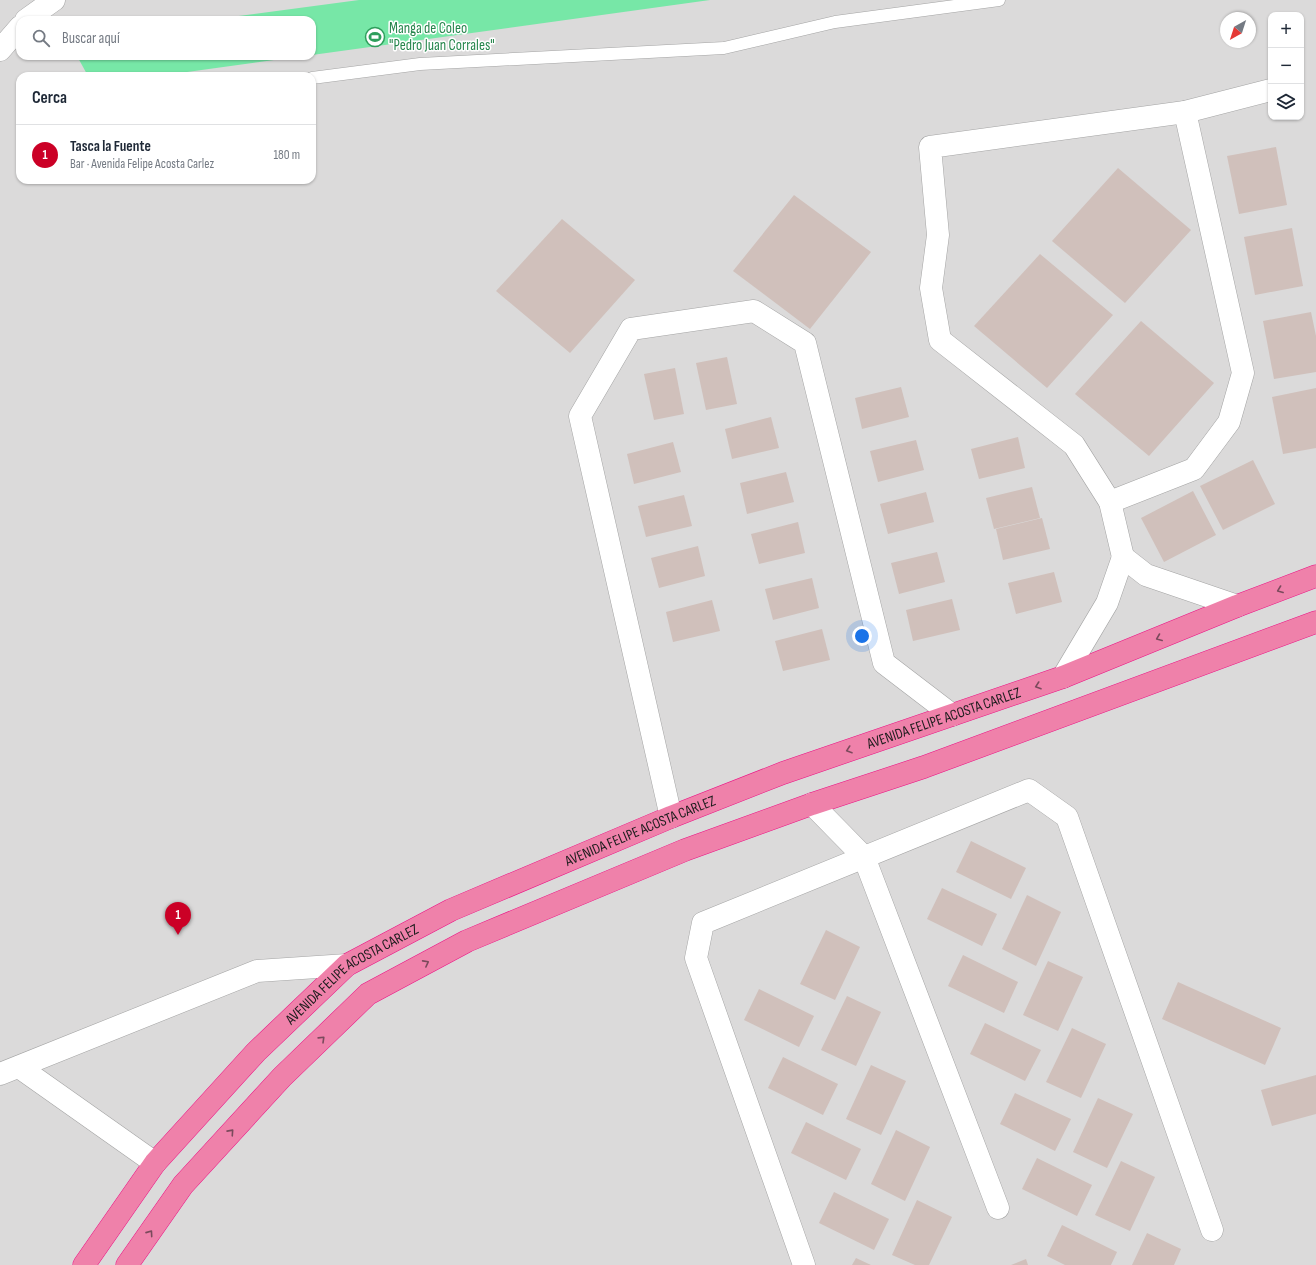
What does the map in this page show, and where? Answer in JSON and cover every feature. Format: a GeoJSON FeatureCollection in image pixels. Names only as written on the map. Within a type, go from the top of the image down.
{"type":"FeatureCollection","features":[{"type":"Feature","properties":{"kind":"highway","name":"AVENIDA FELIPE ACOSTA CARLEZ"},"geometry":{"type":"LineString","coordinates":[[84,1265],[155,1163],[256,1052],[347,965],[451,910],[671,817],[783,773],[1063,677],[1237,606],[1316,576]]}},
{"type":"Feature","properties":{"kind":"highway","name":"AVENIDA FELIPE ACOSTA CARLEZ"},"geometry":{"type":"LineString","coordinates":[[127,1265],[183,1185],[282,1077],[368,994],[466,941],[684,850],[812,804],[924,767],[1316,622]]}},
{"type":"Feature","properties":{"kind":"street"},"geometry":{"type":"LineString","coordinates":[[32,16],[54,0]]}},
{"type":"Feature","properties":{"kind":"street"},"geometry":{"type":"LineString","coordinates":[[0,50],[16,32]]}},
{"type":"Feature","properties":{"kind":"street"},"geometry":{"type":"LineString","coordinates":[[1063,677],[1107,603],[1123,557],[1110,502],[1074,445],[940,340],[931,288],[938,235],[930,147],[1185,112],[1268,91]]}},
{"type":"Feature","properties":{"kind":"street"},"geometry":{"type":"LineString","coordinates":[[1110,502],[1194,469],[1229,422],[1243,374],[1185,112]]}},
{"type":"Feature","properties":{"kind":"street"},"geometry":{"type":"LineString","coordinates":[[671,817],[580,416],[631,329],[754,312],[804,343],[884,663],[952,715]]}},
{"type":"Feature","properties":{"kind":"street"},"geometry":{"type":"LineString","coordinates":[[1123,557],[1146,575],[1237,606]]}},
{"type":"Feature","properties":{"kind":"street"},"geometry":{"type":"LineString","coordinates":[[804,1265],[696,958],[703,923],[1029,790],[1067,817],[1212,1230]]}},
{"type":"Feature","properties":{"kind":"street"},"geometry":{"type":"LineString","coordinates":[[812,804],[864,857],[998,1208]]}},
{"type":"Feature","properties":{"kind":"street"},"geometry":{"type":"LineString","coordinates":[[9,1070],[258,971],[347,965]]}},
{"type":"Feature","properties":{"kind":"street"},"geometry":{"type":"LineString","coordinates":[[9,1070],[155,1163]]}},
{"type":"Feature","properties":{"kind":"lane"},"geometry":{"type":"LineString","coordinates":[[316,77],[420,64],[724,48],[835,22],[999,0]]}},
{"type":"Feature","properties":{"kind":"shaded area"},"geometry":{"type":"Polygon","coordinates":[[[0,0],[1316,0],[1316,1265],[0,1265],[0,0]]]}},
{"type":"Feature","properties":{"kind":"green space","name":"Manga de Coleo \"Pedro Juan Corrales\""},"geometry":{"type":"Polygon","coordinates":[[[359,0],[710,0],[316,54],[316,16],[238,16],[359,0]]]}},
{"type":"Feature","properties":{"kind":"green space"},"geometry":{"type":"Polygon","coordinates":[[[79,60],[274,60],[187,72],[86,72],[79,60]]]}},
{"type":"Feature","properties":{"kind":"building"},"geometry":{"type":"Polygon","coordinates":[[[1276,147],[1287,205],[1239,214],[1227,156],[1276,147]]]}},
{"type":"Feature","properties":{"kind":"building"},"geometry":{"type":"Polygon","coordinates":[[[1118,168],[1191,230],[1125,303],[1052,241],[1118,168]]]}},
{"type":"Feature","properties":{"kind":"building"},"geometry":{"type":"Polygon","coordinates":[[[794,195],[871,252],[810,329],[733,271],[794,195]]]}},
{"type":"Feature","properties":{"kind":"building"},"geometry":{"type":"Polygon","coordinates":[[[562,219],[635,280],[570,353],[496,291],[562,219]]]}},
{"type":"Feature","properties":{"kind":"building"},"geometry":{"type":"Polygon","coordinates":[[[1292,228],[1303,286],[1255,295],[1244,237],[1292,228]]]}},
{"type":"Feature","properties":{"kind":"building"},"geometry":{"type":"Polygon","coordinates":[[[1040,254],[1113,315],[1047,388],[974,326],[1040,254]]]}},
{"type":"Feature","properties":{"kind":"building"},"geometry":{"type":"Polygon","coordinates":[[[1311,312],[1316,336],[1316,372],[1274,379],[1263,321],[1311,312]]]}},
{"type":"Feature","properties":{"kind":"building"},"geometry":{"type":"Polygon","coordinates":[[[1141,321],[1214,383],[1149,456],[1075,394],[1141,321]]]}},
{"type":"Feature","properties":{"kind":"building"},"geometry":{"type":"Polygon","coordinates":[[[727,357],[737,404],[706,410],[696,363],[727,357]]]}},
{"type":"Feature","properties":{"kind":"building"},"geometry":{"type":"Polygon","coordinates":[[[675,368],[684,414],[654,420],[644,374],[675,368]]]}},
{"type":"Feature","properties":{"kind":"building"},"geometry":{"type":"Polygon","coordinates":[[[901,387],[909,417],[862,429],[855,398],[901,387]]]}},
{"type":"Feature","properties":{"kind":"building"},"geometry":{"type":"Polygon","coordinates":[[[1316,388],[1316,448],[1283,454],[1272,397],[1316,388]]]}},
{"type":"Feature","properties":{"kind":"building"},"geometry":{"type":"Polygon","coordinates":[[[771,417],[779,448],[732,459],[725,429],[771,417]]]}},
{"type":"Feature","properties":{"kind":"building"},"geometry":{"type":"Polygon","coordinates":[[[1018,437],[1025,468],[979,479],[971,449],[1018,437]]]}},
{"type":"Feature","properties":{"kind":"building"},"geometry":{"type":"Polygon","coordinates":[[[916,440],[924,470],[878,482],[870,451],[916,440]]]}},
{"type":"Feature","properties":{"kind":"building"},"geometry":{"type":"Polygon","coordinates":[[[673,442],[681,472],[634,484],[627,454],[673,442]]]}},
{"type":"Feature","properties":{"kind":"building"},"geometry":{"type":"Polygon","coordinates":[[[1253,460],[1275,504],[1223,530],[1200,486],[1253,460]]]}},
{"type":"Feature","properties":{"kind":"building"},"geometry":{"type":"Polygon","coordinates":[[[786,472],[794,502],[747,514],[740,483],[786,472]]]}},
{"type":"Feature","properties":{"kind":"building"},"geometry":{"type":"Polygon","coordinates":[[[1032,487],[1040,518],[994,529],[986,498],[1032,487]]]}},
{"type":"Feature","properties":{"kind":"building"},"geometry":{"type":"Polygon","coordinates":[[[1193,491],[1216,535],[1164,562],[1141,518],[1193,491]]]}},
{"type":"Feature","properties":{"kind":"building"},"geometry":{"type":"Polygon","coordinates":[[[926,492],[934,522],[888,534],[880,504],[926,492]]]}},
{"type":"Feature","properties":{"kind":"building"},"geometry":{"type":"Polygon","coordinates":[[[684,495],[692,526],[646,537],[638,506],[684,495]]]}},
{"type":"Feature","properties":{"kind":"building"},"geometry":{"type":"Polygon","coordinates":[[[1042,518],[1050,549],[1003,560],[996,529],[1042,518]]]}},
{"type":"Feature","properties":{"kind":"building"},"geometry":{"type":"Polygon","coordinates":[[[798,522],[805,553],[759,564],[751,534],[798,522]]]}},
{"type":"Feature","properties":{"kind":"building"},"geometry":{"type":"Polygon","coordinates":[[[698,546],[705,576],[659,588],[651,558],[698,546]]]}},
{"type":"Feature","properties":{"kind":"building"},"geometry":{"type":"Polygon","coordinates":[[[937,552],[945,582],[899,594],[891,563],[937,552]]]}},
{"type":"Feature","properties":{"kind":"building"},"geometry":{"type":"Polygon","coordinates":[[[1054,572],[1062,602],[1016,614],[1008,583],[1054,572]]]}},
{"type":"Feature","properties":{"kind":"building"},"geometry":{"type":"Polygon","coordinates":[[[812,578],[819,608],[773,620],[765,589],[812,578]]]}},
{"type":"Feature","properties":{"kind":"building"},"geometry":{"type":"Polygon","coordinates":[[[952,599],[960,630],[913,641],[906,610],[952,599]]]}},
{"type":"Feature","properties":{"kind":"building"},"geometry":{"type":"Polygon","coordinates":[[[712,600],[720,631],[673,642],[666,612],[712,600]]]}},
{"type":"Feature","properties":{"kind":"building"},"geometry":{"type":"Polygon","coordinates":[[[822,629],[830,660],[783,671],[775,641],[822,629]]]}},
{"type":"Feature","properties":{"kind":"building"},"geometry":{"type":"Polygon","coordinates":[[[971,841],[1026,868],[1011,899],[956,872],[971,841]]]}},
{"type":"Feature","properties":{"kind":"building"},"geometry":{"type":"Polygon","coordinates":[[[942,888],[997,914],[982,946],[927,919],[942,888]]]}},
{"type":"Feature","properties":{"kind":"building"},"geometry":{"type":"Polygon","coordinates":[[[1027,895],[1061,912],[1036,966],[1002,949],[1027,895]]]}},
{"type":"Feature","properties":{"kind":"building"},"geometry":{"type":"Polygon","coordinates":[[[826,930],[860,947],[835,1000],[800,984],[826,930]]]}},
{"type":"Feature","properties":{"kind":"building"},"geometry":{"type":"Polygon","coordinates":[[[963,955],[1018,982],[1004,1013],[948,986],[963,955]]]}},
{"type":"Feature","properties":{"kind":"building"},"geometry":{"type":"Polygon","coordinates":[[[1048,961],[1083,977],[1058,1031],[1023,1015],[1048,961]]]}},
{"type":"Feature","properties":{"kind":"building"},"geometry":{"type":"Polygon","coordinates":[[[1178,982],[1281,1028],[1265,1065],[1162,1019],[1178,982]]]}},
{"type":"Feature","properties":{"kind":"building"},"geometry":{"type":"Polygon","coordinates":[[[759,989],[814,1016],[799,1047],[744,1020],[759,989]]]}},
{"type":"Feature","properties":{"kind":"building"},"geometry":{"type":"Polygon","coordinates":[[[847,996],[881,1012],[856,1066],[821,1050],[847,996]]]}},
{"type":"Feature","properties":{"kind":"building"},"geometry":{"type":"Polygon","coordinates":[[[985,1023],[1041,1050],[1025,1081],[970,1054],[985,1023]]]}},
{"type":"Feature","properties":{"kind":"building"},"geometry":{"type":"Polygon","coordinates":[[[1072,1028],[1106,1044],[1081,1098],[1046,1082],[1072,1028]]]}},
{"type":"Feature","properties":{"kind":"building"},"geometry":{"type":"Polygon","coordinates":[[[783,1057],[838,1084],[823,1115],[768,1088],[783,1057]]]}},
{"type":"Feature","properties":{"kind":"building"},"geometry":{"type":"Polygon","coordinates":[[[871,1065],[906,1081],[881,1135],[846,1119],[871,1065]]]}},
{"type":"Feature","properties":{"kind":"building"},"geometry":{"type":"Polygon","coordinates":[[[1316,1075],[1316,1114],[1272,1126],[1261,1090],[1316,1075]]]}},
{"type":"Feature","properties":{"kind":"building"},"geometry":{"type":"Polygon","coordinates":[[[1015,1093],[1071,1119],[1055,1151],[1000,1124],[1015,1093]]]}},
{"type":"Feature","properties":{"kind":"building"},"geometry":{"type":"Polygon","coordinates":[[[1098,1098],[1133,1114],[1107,1168],[1073,1152],[1098,1098]]]}},
{"type":"Feature","properties":{"kind":"building"},"geometry":{"type":"Polygon","coordinates":[[[806,1122],[861,1149],[846,1180],[791,1153],[806,1122]]]}},
{"type":"Feature","properties":{"kind":"building"},"geometry":{"type":"Polygon","coordinates":[[[896,1130],[930,1147],[905,1201],[871,1184],[896,1130]]]}},
{"type":"Feature","properties":{"kind":"building"},"geometry":{"type":"Polygon","coordinates":[[[1037,1158],[1092,1185],[1077,1216],[1022,1189],[1037,1158]]]}},
{"type":"Feature","properties":{"kind":"building"},"geometry":{"type":"Polygon","coordinates":[[[1121,1161],[1155,1177],[1130,1231],[1095,1215],[1121,1161]]]}},
{"type":"Feature","properties":{"kind":"building"},"geometry":{"type":"Polygon","coordinates":[[[834,1192],[889,1219],[874,1250],[819,1223],[834,1192]]]}},
{"type":"Feature","properties":{"kind":"building"},"geometry":{"type":"Polygon","coordinates":[[[917,1200],[952,1217],[929,1265],[915,1265],[892,1255],[917,1200]]]}},
{"type":"Feature","properties":{"kind":"building"},"geometry":{"type":"Polygon","coordinates":[[[1062,1225],[1117,1252],[1111,1265],[1065,1265],[1047,1256],[1062,1225]]]}},
{"type":"Feature","properties":{"kind":"building"},"geometry":{"type":"Polygon","coordinates":[[[1147,1233],[1181,1249],[1174,1265],[1132,1265],[1147,1233]]]}},
{"type":"Feature","properties":{"kind":"building"},"geometry":{"type":"Polygon","coordinates":[[[856,1258],[871,1265],[852,1265],[856,1258]]]}},
{"type":"Feature","properties":{"kind":"building"},"geometry":{"type":"Polygon","coordinates":[[[1026,1259],[1028,1265],[1011,1265],[1026,1259]]]}},
{"type":"Feature","properties":{"kind":"place","name":"Manga de Coleo \"Pedro Juan Corrales\""},"geometry":{"type":"Point","coordinates":[375,37]}},
{"type":"Feature","properties":{"kind":"place","name":"Tasca la Fuente"},"geometry":{"type":"Point","coordinates":[178,935]}}]}
